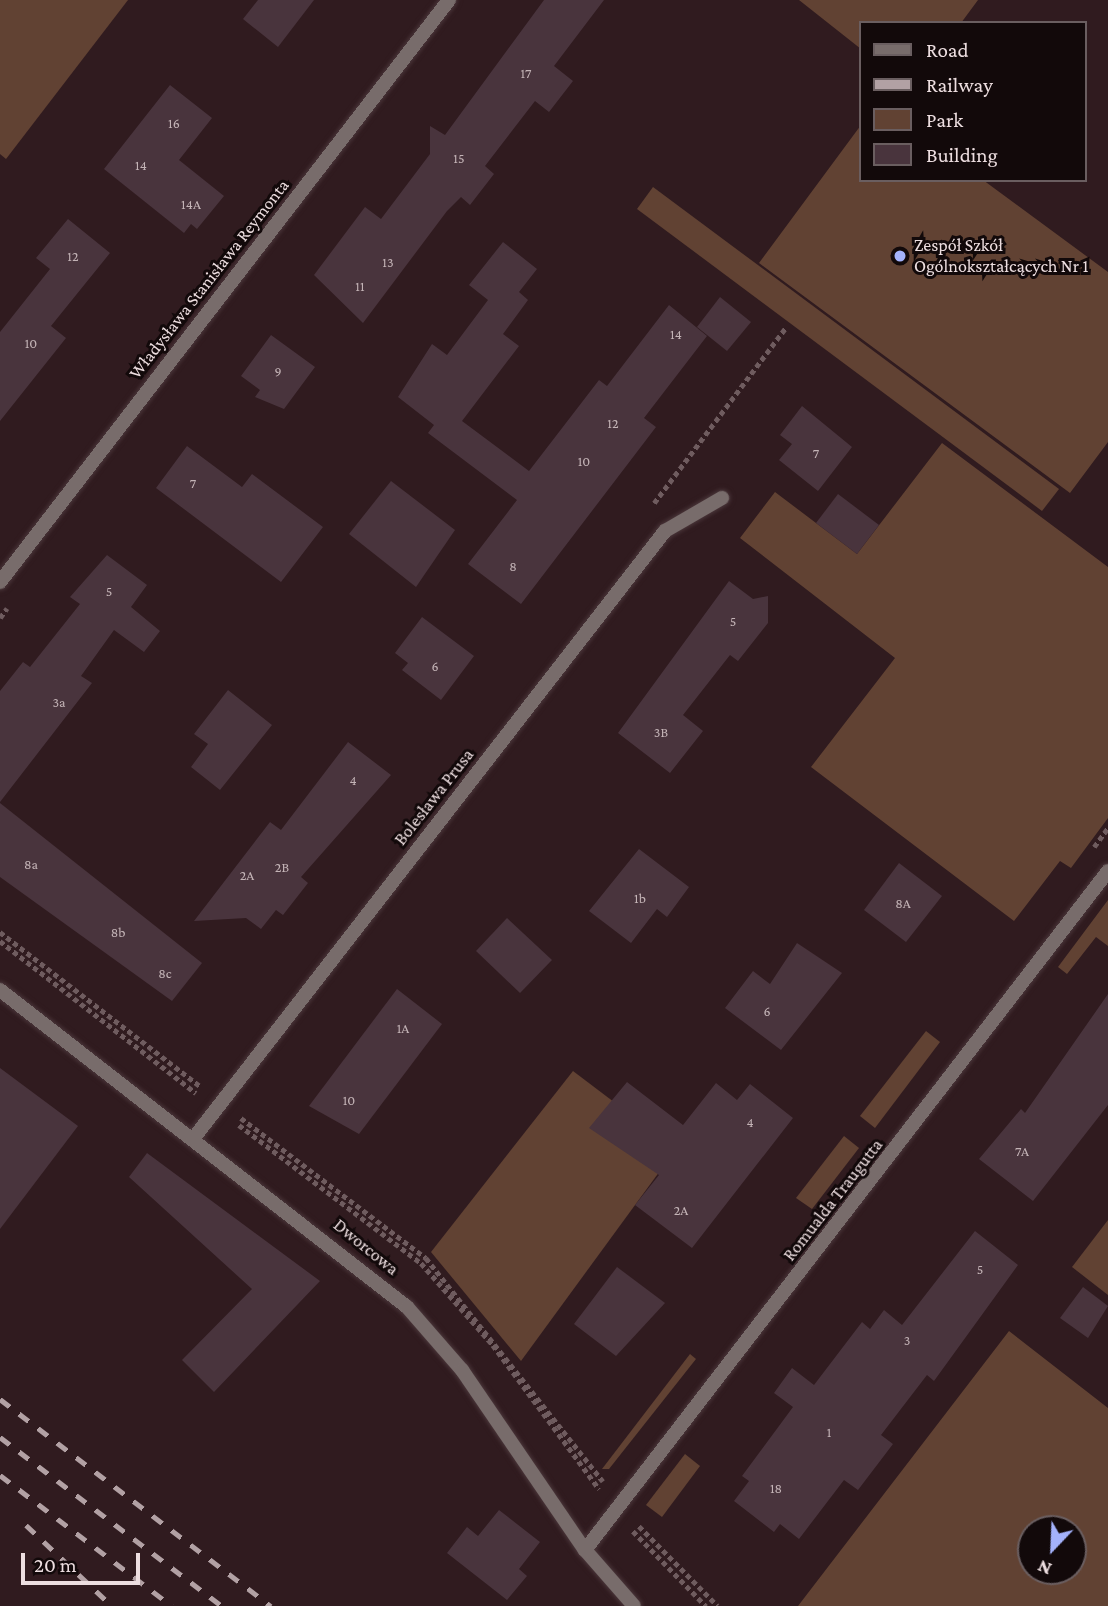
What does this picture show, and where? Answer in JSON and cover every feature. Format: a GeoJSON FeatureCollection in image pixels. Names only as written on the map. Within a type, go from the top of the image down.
{"type":"FeatureCollection","features":[{"type":"Feature","properties":{"kind":"street","name":"Władysława Stanisława Reymonta"},"geometry":{"type":"LineString","coordinates":[[0,582],[449,0]]}},
{"type":"Feature","properties":{"kind":"street","name":"Bolesława Prusa"},"geometry":{"type":"LineString","coordinates":[[193,1139],[665,531],[722,498]]}},
{"type":"Feature","properties":{"kind":"street","name":"Romualda Traugutta"},"geometry":{"type":"LineString","coordinates":[[584,1550],[1108,871]]}},
{"type":"Feature","properties":{"kind":"street","name":"Dworcowa"},"geometry":{"type":"LineString","coordinates":[[0,990],[407,1307],[508,1433],[584,1550],[634,1606]]}},
{"type":"Feature","properties":{"kind":"path"},"geometry":{"type":"LineString","coordinates":[[0,932],[426,1258],[499,1341],[620,1503],[718,1606]]}},
{"type":"Feature","properties":{"kind":"green space"},"geometry":{"type":"Polygon","coordinates":[[[0,0],[128,0],[6,159],[0,154],[0,0]]]}},
{"type":"Feature","properties":{"kind":"green space"},"geometry":{"type":"Polygon","coordinates":[[[799,0],[978,0],[962,21],[860,21],[860,48],[799,0]]]}},
{"type":"Feature","properties":{"kind":"green space"},"geometry":{"type":"Polygon","coordinates":[[[860,126],[860,182],[986,182],[1108,272],[1108,442],[1070,493],[759,263],[860,126]]]}},
{"type":"Feature","properties":{"kind":"green space"},"geometry":{"type":"Polygon","coordinates":[[[653,187],[1059,489],[1042,511],[637,209],[653,187]]]}},
{"type":"Feature","properties":{"kind":"green space"},"geometry":{"type":"Polygon","coordinates":[[[942,443],[1108,567],[1108,818],[1071,868],[1060,861],[1014,921],[811,767],[895,658],[740,538],[775,492],[857,554],[942,443]]]}},
{"type":"Feature","properties":{"kind":"green space"},"geometry":{"type":"Polygon","coordinates":[[[1108,900],[1108,946],[1096,937],[1067,974],[1058,967],[1108,900]]]}},
{"type":"Feature","properties":{"kind":"green space"},"geometry":{"type":"Polygon","coordinates":[[[926,1031],[940,1042],[875,1128],[860,1116],[926,1031]]]}},
{"type":"Feature","properties":{"kind":"green space"},"geometry":{"type":"Polygon","coordinates":[[[573,1071],[676,1149],[521,1361],[431,1252],[573,1071]]]}},
{"type":"Feature","properties":{"kind":"green space"},"geometry":{"type":"Polygon","coordinates":[[[844,1136],[859,1148],[812,1209],[796,1198],[844,1136]]]}},
{"type":"Feature","properties":{"kind":"green space"},"geometry":{"type":"Polygon","coordinates":[[[1108,1220],[1108,1295],[1072,1267],[1108,1220]]]}},
{"type":"Feature","properties":{"kind":"green space"},"geometry":{"type":"Polygon","coordinates":[[[1009,1331],[1108,1408],[1108,1606],[798,1606],[1009,1331]]]}},
{"type":"Feature","properties":{"kind":"green space"},"geometry":{"type":"Polygon","coordinates":[[[690,1354],[696,1359],[609,1469],[602,1469],[690,1354]]]}},
{"type":"Feature","properties":{"kind":"green space"},"geometry":{"type":"Polygon","coordinates":[[[685,1454],[700,1466],[662,1517],[646,1505],[685,1454]]]}},
{"type":"Feature","properties":{"kind":"building"},"geometry":{"type":"Polygon","coordinates":[[[258,0],[314,0],[278,47],[243,19],[258,0]]]}},
{"type":"Feature","properties":{"kind":"building"},"geometry":{"type":"Polygon","coordinates":[[[544,0],[604,0],[554,66],[573,81],[549,112],[535,101],[485,166],[494,174],[470,205],[461,197],[447,211],[363,323],[314,275],[365,207],[381,219],[430,154],[430,126],[445,135],[544,0]]]}},
{"type":"Feature","properties":{"kind":"building"},"geometry":{"type":"Polygon","coordinates":[[[170,85],[212,118],[179,160],[224,196],[197,229],[191,224],[184,233],[104,169],[170,85]]]}},
{"type":"Feature","properties":{"kind":"building"},"geometry":{"type":"Polygon","coordinates":[[[68,219],[110,253],[51,326],[66,338],[0,421],[0,332],[50,269],[36,258],[68,219]]]}},
{"type":"Feature","properties":{"kind":"building"},"geometry":{"type":"Polygon","coordinates":[[[503,242],[537,269],[519,292],[528,300],[503,334],[519,346],[462,421],[529,471],[599,380],[607,386],[669,305],[707,336],[644,418],[656,427],[521,604],[468,564],[517,500],[428,433],[434,425],[398,397],[432,344],[447,355],[488,300],[469,285],[503,242]]]}},
{"type":"Feature","properties":{"kind":"building"},"geometry":{"type":"Polygon","coordinates":[[[720,297],[751,322],[727,351],[697,327],[720,297]]]}},
{"type":"Feature","properties":{"kind":"building"},"geometry":{"type":"Polygon","coordinates":[[[271,335],[315,367],[284,409],[255,397],[260,390],[241,376],[271,335]]]}},
{"type":"Feature","properties":{"kind":"building"},"geometry":{"type":"Polygon","coordinates":[[[802,406],[852,447],[818,491],[779,460],[792,444],[780,435],[802,406]]]}},
{"type":"Feature","properties":{"kind":"building"},"geometry":{"type":"Polygon","coordinates":[[[187,446],[242,487],[252,474],[323,527],[281,582],[156,488],[187,446]]]}},
{"type":"Feature","properties":{"kind":"building"},"geometry":{"type":"Polygon","coordinates":[[[391,481],[455,530],[416,587],[349,534],[391,481]]]}},
{"type":"Feature","properties":{"kind":"building"},"geometry":{"type":"Polygon","coordinates":[[[838,494],[879,525],[857,554],[816,523],[838,494]]]}},
{"type":"Feature","properties":{"kind":"building"},"geometry":{"type":"Polygon","coordinates":[[[107,555],[147,585],[131,607],[160,631],[144,652],[114,630],[81,676],[92,683],[0,802],[0,691],[23,662],[30,667],[80,604],[70,597],[107,555]]]}},
{"type":"Feature","properties":{"kind":"building"},"geometry":{"type":"Polygon","coordinates":[[[729,581],[753,599],[768,596],[768,623],[738,661],[730,655],[683,715],[703,731],[670,773],[618,733],[729,581]]]}},
{"type":"Feature","properties":{"kind":"building"},"geometry":{"type":"Polygon","coordinates":[[[422,617],[474,656],[441,700],[402,670],[408,663],[395,653],[422,617]]]}},
{"type":"Feature","properties":{"kind":"building"},"geometry":{"type":"Polygon","coordinates":[[[228,690],[272,725],[220,790],[191,767],[208,744],[194,734],[228,690]]]}},
{"type":"Feature","properties":{"kind":"building"},"geometry":{"type":"Polygon","coordinates":[[[348,742],[391,775],[301,877],[308,883],[283,915],[276,910],[261,929],[246,918],[194,921],[270,822],[281,830],[348,742]]]}},
{"type":"Feature","properties":{"kind":"building"},"geometry":{"type":"Polygon","coordinates":[[[0,803],[202,963],[172,1001],[0,877],[0,803]]]}},
{"type":"Feature","properties":{"kind":"building"},"geometry":{"type":"Polygon","coordinates":[[[639,849],[689,887],[667,917],[657,909],[631,943],[589,911],[639,849]]]}},
{"type":"Feature","properties":{"kind":"building"},"geometry":{"type":"Polygon","coordinates":[[[899,863],[942,896],[906,942],[864,910],[899,863]]]}},
{"type":"Feature","properties":{"kind":"building"},"geometry":{"type":"Polygon","coordinates":[[[507,918],[552,960],[520,993],[476,951],[507,918]]]}},
{"type":"Feature","properties":{"kind":"building"},"geometry":{"type":"Polygon","coordinates":[[[797,943],[842,973],[781,1050],[725,1008],[753,971],[770,984],[797,943]]]}},
{"type":"Feature","properties":{"kind":"building"},"geometry":{"type":"Polygon","coordinates":[[[397,989],[442,1024],[359,1134],[309,1106],[397,989]]]}},
{"type":"Feature","properties":{"kind":"building"},"geometry":{"type":"Polygon","coordinates":[[[1108,994],[1108,1105],[1033,1201],[979,1159],[1021,1109],[1025,1113],[1108,994]]]}},
{"type":"Feature","properties":{"kind":"building"},"geometry":{"type":"Polygon","coordinates":[[[0,1068],[78,1126],[0,1229],[0,1068]]]}},
{"type":"Feature","properties":{"kind":"building"},"geometry":{"type":"Polygon","coordinates":[[[627,1082],[683,1125],[716,1083],[737,1100],[750,1084],[793,1118],[692,1248],[635,1205],[659,1175],[589,1128],[627,1082]]]}},
{"type":"Feature","properties":{"kind":"building"},"geometry":{"type":"Polygon","coordinates":[[[147,1153],[320,1281],[214,1392],[182,1360],[252,1289],[129,1177],[147,1153]]]}},
{"type":"Feature","properties":{"kind":"building"},"geometry":{"type":"Polygon","coordinates":[[[975,1231],[1018,1265],[934,1381],[927,1375],[881,1435],[893,1444],[858,1490],[844,1480],[799,1539],[780,1524],[774,1532],[734,1501],[749,1481],[742,1476],[793,1407],[774,1393],[792,1368],[814,1385],[862,1322],[870,1329],[884,1310],[902,1325],[975,1231]]]}},
{"type":"Feature","properties":{"kind":"building"},"geometry":{"type":"Polygon","coordinates":[[[617,1267],[665,1303],[616,1356],[574,1324],[617,1267]]]}},
{"type":"Feature","properties":{"kind":"building"},"geometry":{"type":"Polygon","coordinates":[[[1083,1287],[1108,1306],[1088,1338],[1060,1318],[1083,1287]]]}},
{"type":"Feature","properties":{"kind":"building"},"geometry":{"type":"Polygon","coordinates":[[[499,1510],[540,1542],[519,1569],[527,1576],[507,1600],[447,1553],[467,1527],[478,1536],[499,1510]]]}},
{"type":"Feature","properties":{"kind":"railway"},"geometry":{"type":"LineString","coordinates":[[0,1399],[271,1606]]}},
{"type":"Feature","properties":{"kind":"railway"},"geometry":{"type":"LineString","coordinates":[[0,1437],[222,1606]]}},
{"type":"Feature","properties":{"kind":"railway"},"geometry":{"type":"LineString","coordinates":[[0,1475],[172,1606]]}},
{"type":"Feature","properties":{"kind":"railway"},"geometry":{"type":"LineString","coordinates":[[26,1525],[112,1606]]}},
{"type":"Feature","properties":{"kind":"place","name":"Zespół Szkół Ogólnokształcących Nr 1"},"geometry":{"type":"Point","coordinates":[900,256]}}]}
